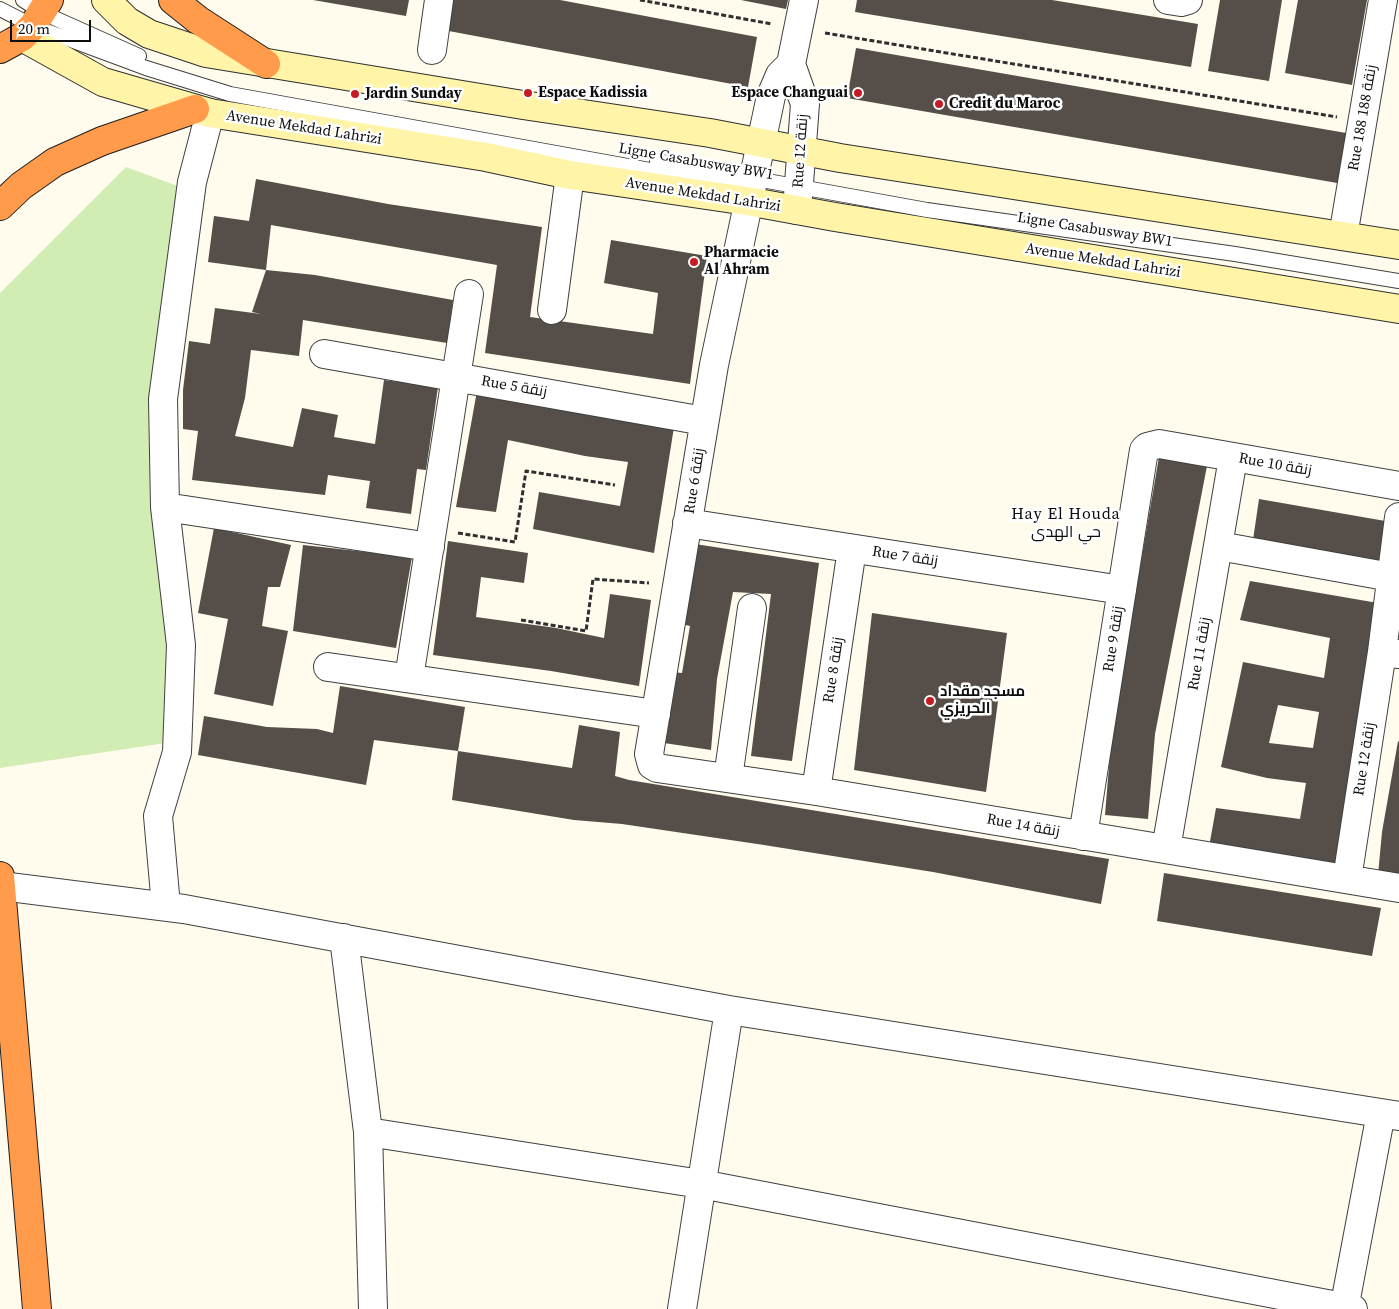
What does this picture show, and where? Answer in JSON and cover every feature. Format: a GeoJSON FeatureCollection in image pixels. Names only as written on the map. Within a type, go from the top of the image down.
{"type":"FeatureCollection","features":[{"type":"Feature","properties":{"kind":"highway"},"geometry":{"type":"LineString","coordinates":[[173,0],[198,20],[266,64]]}},
{"type":"Feature","properties":{"kind":"highway"},"geometry":{"type":"LineString","coordinates":[[0,206],[21,186],[55,162],[102,141],[203,111]]}},
{"type":"Feature","properties":{"kind":"highway"},"geometry":{"type":"LineString","coordinates":[[0,881],[37,1309]]}},
{"type":"Feature","properties":{"kind":"main road"},"geometry":{"type":"LineString","coordinates":[[106,0],[127,21],[157,38],[206,53],[710,133],[801,151],[1399,245]]}},
{"type":"Feature","properties":{"kind":"main road","name":"Avenue Mekdad Lahrizi"},"geometry":{"type":"LineString","coordinates":[[28,21],[103,82],[203,111],[486,157],[570,175],[750,189],[1399,309]]}},
{"type":"Feature","properties":{"kind":"street"},"geometry":{"type":"LineString","coordinates":[[432,50],[439,0]]}},
{"type":"Feature","properties":{"kind":"street"},"geometry":{"type":"LineString","coordinates":[[750,189],[774,85],[791,64],[804,0]]}},
{"type":"Feature","properties":{"kind":"street","name":"Rue 188 زنقة 188"},"geometry":{"type":"LineString","coordinates":[[1343,236],[1383,0]]}},
{"type":"Feature","properties":{"kind":"street","name":"Rue 12 زنقة"},"geometry":{"type":"LineString","coordinates":[[791,64],[804,104],[798,198]]}},
{"type":"Feature","properties":{"kind":"street"},"geometry":{"type":"LineString","coordinates":[[166,906],[158,816],[177,752],[181,645],[165,507],[162,399],[203,111]]}},
{"type":"Feature","properties":{"kind":"street"},"geometry":{"type":"LineString","coordinates":[[552,310],[570,175]]}},
{"type":"Feature","properties":{"kind":"street","name":"Rue 6 زنقة"},"geometry":{"type":"LineString","coordinates":[[650,762],[656,714],[704,421],[750,189]]}},
{"type":"Feature","properties":{"kind":"street"},"geometry":{"type":"LineString","coordinates":[[409,678],[469,294]]}},
{"type":"Feature","properties":{"kind":"street","name":"Rue 5 زنقة"},"geometry":{"type":"LineString","coordinates":[[324,354],[704,421]]}},
{"type":"Feature","properties":{"kind":"street","name":"Rue 10 زنقة"},"geometry":{"type":"LineString","coordinates":[[1150,444],[1399,486]]}},
{"type":"Feature","properties":{"kind":"street","name":"Rue 9 زنقة"},"geometry":{"type":"LineString","coordinates":[[1083,836],[1144,450],[1150,444]]}},
{"type":"Feature","properties":{"kind":"street","name":"Rue 11 زنقة"},"geometry":{"type":"LineString","coordinates":[[1166,849],[1233,458]]}},
{"type":"Feature","properties":{"kind":"street"},"geometry":{"type":"LineString","coordinates":[[165,507],[431,538]]}},
{"type":"Feature","properties":{"kind":"street","name":"Rue 12 زنقة"},"geometry":{"type":"LineString","coordinates":[[1347,879],[1392,653],[1391,577],[1399,517]]}},
{"type":"Feature","properties":{"kind":"street","name":"Rue 7 زنقة"},"geometry":{"type":"LineString","coordinates":[[688,523],[1122,590]]}},
{"type":"Feature","properties":{"kind":"street"},"geometry":{"type":"LineString","coordinates":[[1219,546],[1391,577]]}},
{"type":"Feature","properties":{"kind":"street","name":"Rue 8 زنقة"},"geometry":{"type":"LineString","coordinates":[[816,791],[852,548]]}},
{"type":"Feature","properties":{"kind":"street"},"geometry":{"type":"LineString","coordinates":[[728,778],[752,608]]}},
{"type":"Feature","properties":{"kind":"street"},"geometry":{"type":"LineString","coordinates":[[328,667],[656,714]]}},
{"type":"Feature","properties":{"kind":"street","name":"Rue 14 زنقة"},"geometry":{"type":"LineString","coordinates":[[650,762],[656,768],[816,791],[1399,888]]}},
{"type":"Feature","properties":{"kind":"street"},"geometry":{"type":"LineString","coordinates":[[0,881],[166,906],[729,1010],[1390,1114],[1347,1309],[701,1184],[368,1132]]}},
{"type":"Feature","properties":{"kind":"street"},"geometry":{"type":"LineString","coordinates":[[344,938],[368,1132],[373,1309]]}},
{"type":"Feature","properties":{"kind":"street"},"geometry":{"type":"LineString","coordinates":[[682,1309],[729,1010]]}},
{"type":"Feature","properties":{"kind":"lane","name":"Ligne Casabusway BW1"},"geometry":{"type":"LineString","coordinates":[[0,9],[146,68],[230,94],[750,189]]}},
{"type":"Feature","properties":{"kind":"lane","name":"Ligne Casabusway BW1"},"geometry":{"type":"LineString","coordinates":[[798,198],[927,210],[1235,254],[1399,281]]}},
{"type":"Feature","properties":{"kind":"lane","name":"Ligne Casabusway BW1"},"geometry":{"type":"LineString","coordinates":[[798,198],[1399,296]]}},
{"type":"Feature","properties":{"kind":"path"},"geometry":{"type":"LineString","coordinates":[[640,0],[799,29],[1363,122]]}},
{"type":"Feature","properties":{"kind":"path"},"geometry":{"type":"LineString","coordinates":[[431,538],[515,542],[526,471],[615,485]]}},
{"type":"Feature","properties":{"kind":"path"},"geometry":{"type":"LineString","coordinates":[[521,620],[586,631],[593,579],[677,585]]}},
{"type":"Feature","properties":{"kind":"green space"},"geometry":{"type":"Polygon","coordinates":[[[126,167],[183,188],[160,403],[185,740],[0,768],[0,293],[126,167]]]}},
{"type":"Feature","properties":{"kind":"building"},"geometry":{"type":"Polygon","coordinates":[[[313,0],[409,0],[406,16],[313,0]]]}},
{"type":"Feature","properties":{"kind":"building"},"geometry":{"type":"Polygon","coordinates":[[[443,0],[560,0],[757,37],[748,87],[438,29],[443,0]]]}},
{"type":"Feature","properties":{"kind":"building"},"geometry":{"type":"Polygon","coordinates":[[[741,0],[788,0],[786,9],[741,0]]]}},
{"type":"Feature","properties":{"kind":"building"},"geometry":{"type":"Polygon","coordinates":[[[857,0],[1052,0],[1198,24],[1191,67],[855,12],[857,0]]]}},
{"type":"Feature","properties":{"kind":"building"},"geometry":{"type":"Polygon","coordinates":[[[1220,0],[1282,0],[1269,81],[1208,71],[1220,0]]]}},
{"type":"Feature","properties":{"kind":"building"},"geometry":{"type":"Polygon","coordinates":[[[1298,0],[1367,0],[1352,85],[1285,73],[1298,0]]]}},
{"type":"Feature","properties":{"kind":"building"},"geometry":{"type":"Polygon","coordinates":[[[856,48],[1352,134],[1343,184],[847,98],[856,48]]]}},
{"type":"Feature","properties":{"kind":"building"},"geometry":{"type":"Polygon","coordinates":[[[256,179],[388,204],[542,227],[530,317],[653,334],[658,293],[604,283],[611,240],[707,256],[690,384],[485,353],[497,265],[271,225],[266,270],[208,262],[214,216],[249,221],[256,179]]]}},
{"type":"Feature","properties":{"kind":"building"},"geometry":{"type":"Polygon","coordinates":[[[266,270],[315,275],[453,300],[447,343],[303,320],[299,356],[251,350],[245,398],[235,436],[293,447],[302,408],[338,415],[334,437],[375,444],[384,380],[438,387],[426,470],[417,469],[411,514],[366,508],[370,481],[328,475],[325,495],[192,480],[198,431],[183,429],[183,390],[189,341],[210,344],[215,308],[261,314],[252,312],[266,270]]]}},
{"type":"Feature","properties":{"kind":"building"},"geometry":{"type":"Polygon","coordinates":[[[477,391],[674,427],[654,553],[533,529],[539,492],[620,506],[628,462],[585,456],[508,440],[496,512],[456,507],[477,391]]]}},
{"type":"Feature","properties":{"kind":"building"},"geometry":{"type":"Polygon","coordinates":[[[1159,457],[1207,466],[1155,734],[1148,819],[1105,815],[1112,730],[1159,457]]]}},
{"type":"Feature","properties":{"kind":"building"},"geometry":{"type":"Polygon","coordinates":[[[1259,499],[1391,522],[1381,571],[1252,547],[1259,499]]]}},
{"type":"Feature","properties":{"kind":"building"},"geometry":{"type":"Polygon","coordinates":[[[214,528],[291,545],[280,587],[268,587],[262,626],[288,631],[273,706],[214,694],[228,619],[198,613],[214,528]]]}},
{"type":"Feature","properties":{"kind":"building"},"geometry":{"type":"Polygon","coordinates":[[[448,541],[528,553],[524,583],[481,577],[476,617],[556,628],[604,638],[610,594],[651,600],[639,686],[551,671],[433,655],[448,541]]]}},
{"type":"Feature","properties":{"kind":"building"},"geometry":{"type":"Polygon","coordinates":[[[695,544],[819,563],[792,761],[751,756],[771,594],[733,592],[717,679],[711,750],[664,743],[673,672],[682,673],[690,626],[681,624],[695,544]]]}},
{"type":"Feature","properties":{"kind":"building"},"geometry":{"type":"Polygon","coordinates":[[[303,545],[412,557],[396,648],[293,631],[303,545]]]}},
{"type":"Feature","properties":{"kind":"building"},"geometry":{"type":"Polygon","coordinates":[[[1250,581],[1378,603],[1339,868],[1209,847],[1216,808],[1300,819],[1306,783],[1267,778],[1221,767],[1243,662],[1324,678],[1330,638],[1240,620],[1250,581]],[[1278,705],[1269,743],[1313,748],[1319,712],[1278,705]]]}},
{"type":"Feature","properties":{"kind":"building","name":"مسجد مقداد الحريزي"},"geometry":{"type":"Polygon","coordinates":[[[872,613],[1007,633],[986,792],[854,770],[872,613]]]}},
{"type":"Feature","properties":{"kind":"building"},"geometry":{"type":"Polygon","coordinates":[[[340,686],[465,707],[458,751],[374,740],[366,785],[198,755],[204,716],[267,727],[317,729],[333,733],[340,686]]]}},
{"type":"Feature","properties":{"kind":"building"},"geometry":{"type":"Polygon","coordinates":[[[579,725],[620,732],[615,776],[629,780],[1109,859],[1101,904],[933,872],[622,824],[574,820],[452,800],[458,751],[572,768],[579,725]]]}},
{"type":"Feature","properties":{"kind":"building"},"geometry":{"type":"Polygon","coordinates":[[[1398,741],[1399,879],[1378,875],[1382,832],[1398,741]]]}},
{"type":"Feature","properties":{"kind":"building"},"geometry":{"type":"Polygon","coordinates":[[[1164,873],[1381,908],[1372,956],[1157,921],[1164,873]]]}},
{"type":"Feature","properties":{"kind":"place","name":"Espace Kadissia"},"geometry":{"type":"Point","coordinates":[528,93]}},
{"type":"Feature","properties":{"kind":"place","name":"Espace Changuai"},"geometry":{"type":"Point","coordinates":[858,93]}},
{"type":"Feature","properties":{"kind":"place","name":"Jardin Sunday"},"geometry":{"type":"Point","coordinates":[355,94]}},
{"type":"Feature","properties":{"kind":"place","name":"Credit du Maroc"},"geometry":{"type":"Point","coordinates":[939,104]}},
{"type":"Feature","properties":{"kind":"place","name":"Pharmacie Al Ahram"},"geometry":{"type":"Point","coordinates":[694,262]}},
{"type":"Feature","properties":{"kind":"place","name":"مسجد مقداد الحريزي"},"geometry":{"type":"Point","coordinates":[930,701]}},
{"type":"Feature","properties":{"kind":"district","name":"Hay El Houda حي الهدى"},"geometry":{"type":"Point","coordinates":[1066,524]}}]}
